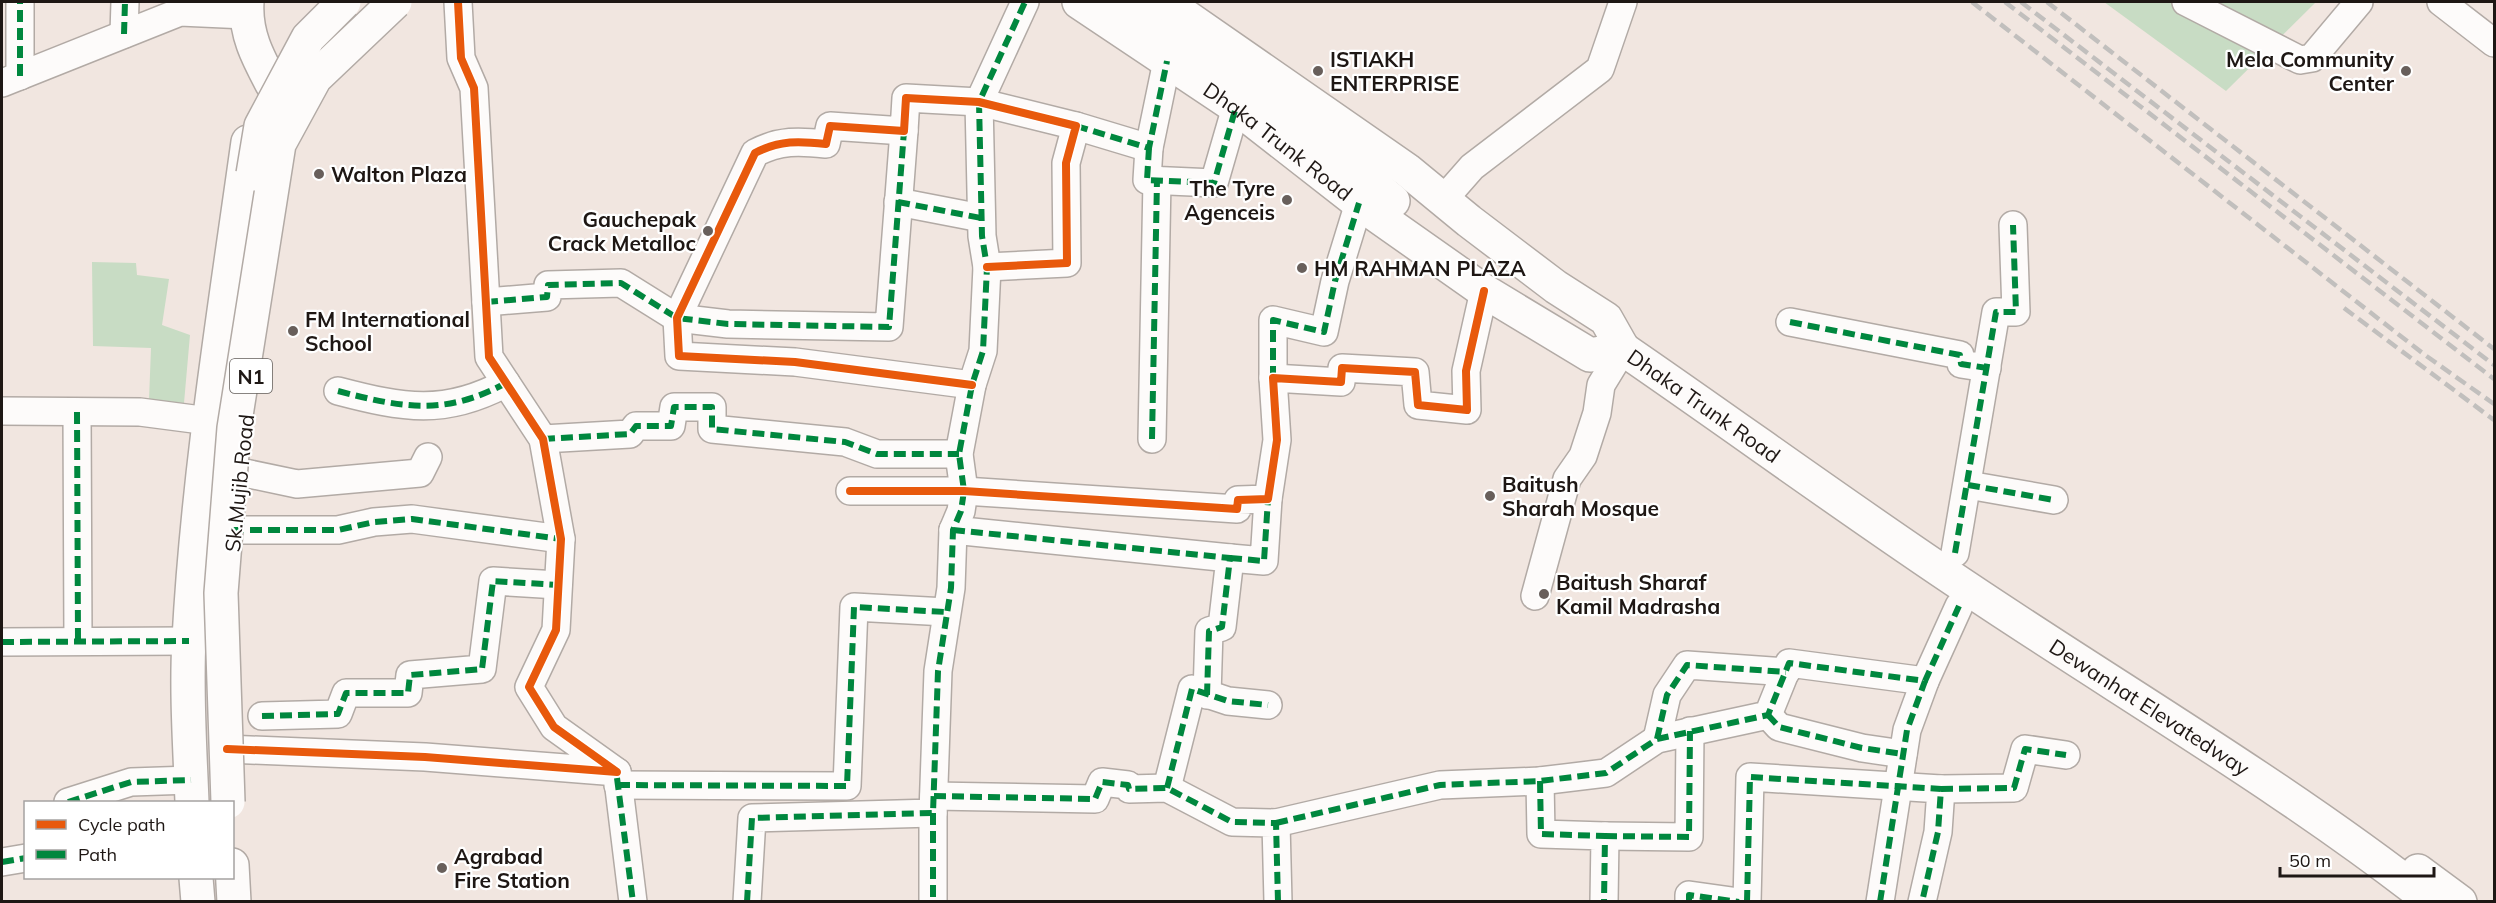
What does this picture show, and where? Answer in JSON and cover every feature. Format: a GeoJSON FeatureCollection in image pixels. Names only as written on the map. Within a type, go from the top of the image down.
{"type":"FeatureCollection","features":[{"type":"Feature","properties":{"kind":"main road"},"geometry":{"type":"LineString","coordinates":[[197,795],[203,585],[210,490],[225,336],[261,126],[309,38],[344,2]]}},
{"type":"Feature","properties":{"kind":"main road","name":"Sk.Mujib Road"},"geometry":{"type":"LineString","coordinates":[[197,795],[189,641],[209,421],[249,138],[268,93],[358,2]]}},
{"type":"Feature","properties":{"kind":"main road"},"geometry":{"type":"LineString","coordinates":[[229,801],[220,593],[234,428],[279,144],[315,78],[395,2]]}},
{"type":"Feature","properties":{"kind":"main road","name":"Sk.Mujib Road"},"geometry":{"type":"LineString","coordinates":[[229,801],[224,645],[232,530],[260,288],[286,145],[309,102],[414,2]]}},
{"type":"Feature","properties":{"kind":"main road","name":"Dhaka Trunk Road"},"geometry":{"type":"LineString","coordinates":[[1079,2],[1236,106],[1359,203],[1480,287],[1590,355],[1623,349],[1864,517]]}},
{"type":"Feature","properties":{"kind":"main road","name":"Dhaka Trunk Road"},"geometry":{"type":"LineString","coordinates":[[1125,2],[1325,144],[1401,193],[1469,221]]}},
{"type":"Feature","properties":{"kind":"main road"},"geometry":{"type":"LineString","coordinates":[[1165,2],[1407,170],[1469,221],[1556,287],[1606,319],[1623,349]]}},
{"type":"Feature","properties":{"kind":"main road"},"geometry":{"type":"LineString","coordinates":[[247,8],[248,32],[268,93],[298,122]]}},
{"type":"Feature","properties":{"kind":"main road","name":"Dhaka Trunk Road"},"geometry":{"type":"LineString","coordinates":[[1325,144],[1376,189],[1420,221],[1480,287]]}},
{"type":"Feature","properties":{"kind":"main road"},"geometry":{"type":"LineString","coordinates":[[1785,460],[1815,466],[1955,553],[2294,779],[2460,902]]}},
{"type":"Feature","properties":{"kind":"main road"},"geometry":{"type":"LineString","coordinates":[[1785,460],[1813,506],[1959,606],[2304,827],[2400,902]]}},
{"type":"Feature","properties":{"kind":"main road","name":"Dewanhat Elevatedway"},"geometry":{"type":"LineString","coordinates":[[1864,517],[1967,588],[2114,683],[2381,862],[2432,902]]}},
{"type":"Feature","properties":{"kind":"main road"},"geometry":{"type":"LineString","coordinates":[[196,879],[198,902]]}},
{"type":"Feature","properties":{"kind":"main road"},"geometry":{"type":"LineString","coordinates":[[209,879],[210,902]]}},
{"type":"Feature","properties":{"kind":"main road"},"geometry":{"type":"LineString","coordinates":[[231,879],[233,902]]}},
{"type":"Feature","properties":{"kind":"main road"},"geometry":{"type":"LineString","coordinates":[[232,879],[233,902]]}},
{"type":"Feature","properties":{"kind":"street"},"geometry":{"type":"LineString","coordinates":[[20,2],[11,80],[180,12],[247,8]]}},
{"type":"Feature","properties":{"kind":"street"},"geometry":{"type":"LineString","coordinates":[[124,34],[125,2]]}},
{"type":"Feature","properties":{"kind":"street"},"geometry":{"type":"LineString","coordinates":[[458,2],[462,58],[474,88],[489,357],[543,439],[561,539],[555,630],[529,687],[554,727],[617,778],[633,902]]}},
{"type":"Feature","properties":{"kind":"street"},"geometry":{"type":"LineString","coordinates":[[933,902],[938,671],[951,588],[953,530],[961,511],[964,491],[959,454],[972,386],[983,351],[987,267],[981,218],[979,102],[1025,2]]}},
{"type":"Feature","properties":{"kind":"street"},"geometry":{"type":"LineString","coordinates":[[1443,200],[1472,166],[1600,69],[1623,2]]}},
{"type":"Feature","properties":{"kind":"street"},"geometry":{"type":"LineString","coordinates":[[2186,2],[2300,60],[2312,58],[2359,2]]}},
{"type":"Feature","properties":{"kind":"street"},"geometry":{"type":"LineString","coordinates":[[2441,2],[2494,44]]}},
{"type":"Feature","properties":{"kind":"street"},"geometry":{"type":"LineString","coordinates":[[1167,61],[1149,148],[1147,180],[1214,183],[1236,106]]}},
{"type":"Feature","properties":{"kind":"street"},"geometry":{"type":"LineString","coordinates":[[486,302],[547,297],[548,285],[621,283],[677,318],[728,324],[889,327],[906,98],[979,102],[1076,126],[1149,148]]}},
{"type":"Feature","properties":{"kind":"street"},"geometry":{"type":"LineString","coordinates":[[904,131],[830,126],[826,144],[798,140],[774,143],[755,153],[677,318],[679,356],[795,363],[972,386]]}},
{"type":"Feature","properties":{"kind":"street"},"geometry":{"type":"LineString","coordinates":[[987,267],[1067,264],[1066,163],[1076,126]]}},
{"type":"Feature","properties":{"kind":"street"},"geometry":{"type":"LineString","coordinates":[[1152,439],[1157,180]]}},
{"type":"Feature","properties":{"kind":"street"},"geometry":{"type":"LineString","coordinates":[[898,202],[981,218]]}},
{"type":"Feature","properties":{"kind":"street"},"geometry":{"type":"LineString","coordinates":[[953,530],[1264,561],[1268,499],[1277,440],[1273,378],[1273,320],[1324,332],[1335,281],[1359,203]]}},
{"type":"Feature","properties":{"kind":"street"},"geometry":{"type":"LineString","coordinates":[[1955,553],[1996,312],[2016,312],[2013,225]]}},
{"type":"Feature","properties":{"kind":"street"},"geometry":{"type":"LineString","coordinates":[[1273,378],[1341,382],[1342,368],[1414,372],[1418,405],[1467,410],[1466,371],[1480,287]]}},
{"type":"Feature","properties":{"kind":"street"},"geometry":{"type":"LineString","coordinates":[[1790,322],[1960,355],[1961,363],[1987,368]]}},
{"type":"Feature","properties":{"kind":"street"},"geometry":{"type":"LineString","coordinates":[[1535,596],[1567,479],[1583,456],[1597,413],[1601,386],[1623,349]]}},
{"type":"Feature","properties":{"kind":"street"},"geometry":{"type":"LineString","coordinates":[[338,391],[381,403],[417,406],[449,405],[479,398],[506,383]]}},
{"type":"Feature","properties":{"kind":"street"},"geometry":{"type":"LineString","coordinates":[[543,439],[630,434],[636,426],[671,426],[674,407],[712,407],[712,429],[845,442],[877,454],[959,454]]}},
{"type":"Feature","properties":{"kind":"street"},"geometry":{"type":"LineString","coordinates":[[2,411],[140,412],[209,421]]}},
{"type":"Feature","properties":{"kind":"street"},"geometry":{"type":"LineString","coordinates":[[77,412],[78,641]]}},
{"type":"Feature","properties":{"kind":"street"},"geometry":{"type":"LineString","coordinates":[[240,472],[297,484],[340,482],[420,473],[428,457]]}},
{"type":"Feature","properties":{"kind":"street"},"geometry":{"type":"LineString","coordinates":[[1968,485],[2054,500]]}},
{"type":"Feature","properties":{"kind":"street"},"geometry":{"type":"LineString","coordinates":[[850,491],[964,491],[1237,509],[1238,500],[1268,499]]}},
{"type":"Feature","properties":{"kind":"street"},"geometry":{"type":"LineString","coordinates":[[232,530],[338,530],[374,522],[412,519],[561,539]]}},
{"type":"Feature","properties":{"kind":"street"},"geometry":{"type":"LineString","coordinates":[[1207,694],[1209,631],[1222,627],[1230,558]]}},
{"type":"Feature","properties":{"kind":"street"},"geometry":{"type":"LineString","coordinates":[[262,716],[338,714],[346,693],[408,693],[410,675],[482,669],[493,581],[558,585]]}},
{"type":"Feature","properties":{"kind":"street"},"geometry":{"type":"LineString","coordinates":[[1880,902],[1907,730],[1924,681],[1959,606]]}},
{"type":"Feature","properties":{"kind":"street"},"geometry":{"type":"LineString","coordinates":[[227,749],[425,756],[617,778],[847,786],[854,607],[946,612]]}},
{"type":"Feature","properties":{"kind":"street"},"geometry":{"type":"LineString","coordinates":[[2,642],[189,641]]}},
{"type":"Feature","properties":{"kind":"street"},"geometry":{"type":"LineString","coordinates":[[1768,715],[1789,663],[1924,681]]}},
{"type":"Feature","properties":{"kind":"street"},"geometry":{"type":"LineString","coordinates":[[1657,739],[1667,695],[1687,665],[1786,672]]}},
{"type":"Feature","properties":{"kind":"street"},"geometry":{"type":"LineString","coordinates":[[1167,788],[1192,689],[1228,701],[1268,705]]}},
{"type":"Feature","properties":{"kind":"street"},"geometry":{"type":"LineString","coordinates":[[1768,715],[1779,727],[1862,748],[1903,754]]}},
{"type":"Feature","properties":{"kind":"street"},"geometry":{"type":"LineString","coordinates":[[747,902],[752,818],[934,804],[1095,799],[1102,782],[1128,785],[1129,789],[1167,788],[1232,822],[1276,823],[1440,785],[1540,781],[1606,773],[1657,739],[1768,715]]}},
{"type":"Feature","properties":{"kind":"street"},"geometry":{"type":"LineString","coordinates":[[1540,781],[1541,834],[1689,837],[1690,731]]}},
{"type":"Feature","properties":{"kind":"street"},"geometry":{"type":"LineString","coordinates":[[1747,902],[1750,777],[1941,789],[2014,788],[2025,749],[2066,755]]}},
{"type":"Feature","properties":{"kind":"street"},"geometry":{"type":"LineString","coordinates":[[71,801],[131,782],[197,795]]}},
{"type":"Feature","properties":{"kind":"street"},"geometry":{"type":"LineString","coordinates":[[1922,902],[1938,832],[1941,789]]}},
{"type":"Feature","properties":{"kind":"street"},"geometry":{"type":"LineString","coordinates":[[1276,823],[1278,902]]}},
{"type":"Feature","properties":{"kind":"street"},"geometry":{"type":"LineString","coordinates":[[1604,902],[1605,836]]}},
{"type":"Feature","properties":{"kind":"street"},"geometry":{"type":"LineString","coordinates":[[2,862],[24,858]]}},
{"type":"Feature","properties":{"kind":"street"},"geometry":{"type":"LineString","coordinates":[[1689,902],[1689,895],[1739,902]]}},
{"type":"Feature","properties":{"kind":"green space"},"geometry":{"type":"Polygon","coordinates":[[[2104,2],[2316,2],[2226,91],[2104,2]]]}},
{"type":"Feature","properties":{"kind":"green space"},"geometry":{"type":"Polygon","coordinates":[[[92,262],[136,263],[137,275],[169,279],[162,325],[190,335],[184,403],[149,400],[151,348],[93,346],[92,262]]]}},
{"type":"Feature","properties":{"kind":"railway"},"geometry":{"type":"LineString","coordinates":[[1972,2],[2425,355],[2494,404]]}},
{"type":"Feature","properties":{"kind":"railway"},"geometry":{"type":"LineString","coordinates":[[2005,2],[2494,379]]}},
{"type":"Feature","properties":{"kind":"railway"},"geometry":{"type":"LineString","coordinates":[[2021,2],[2494,365]]}},
{"type":"Feature","properties":{"kind":"railway"},"geometry":{"type":"LineString","coordinates":[[2047,2],[2494,349]]}},
{"type":"Feature","properties":{"kind":"railway"},"geometry":{"type":"LineString","coordinates":[[2344,308],[2494,420]]}},
{"type":"Feature","properties":{"kind":"marked path"},"geometry":{"type":"LineString","coordinates":[[20,2],[20,76]]}},
{"type":"Feature","properties":{"kind":"marked path"},"geometry":{"type":"LineString","coordinates":[[124,34],[125,2]]}},
{"type":"Feature","properties":{"kind":"marked path"},"geometry":{"type":"LineString","coordinates":[[747,902],[752,818],[933,813],[938,671],[951,588],[953,530],[961,511],[964,491],[959,454],[972,385],[983,351],[987,267],[982,236],[979,102],[1025,2]]}},
{"type":"Feature","properties":{"kind":"marked path"},"geometry":{"type":"LineString","coordinates":[[1076,126],[1149,148],[1167,61]]}},
{"type":"Feature","properties":{"kind":"marked path"},"geometry":{"type":"LineString","coordinates":[[1149,148],[1147,180],[1214,183],[1236,107]]}},
{"type":"Feature","properties":{"kind":"marked path"},"geometry":{"type":"LineString","coordinates":[[486,302],[547,297],[548,285],[621,283],[677,318],[728,324],[889,327],[904,131]]}},
{"type":"Feature","properties":{"kind":"marked path"},"geometry":{"type":"LineString","coordinates":[[1152,439],[1157,180]]}},
{"type":"Feature","properties":{"kind":"marked path"},"geometry":{"type":"LineString","coordinates":[[898,202],[981,218]]}},
{"type":"Feature","properties":{"kind":"marked path"},"geometry":{"type":"LineString","coordinates":[[1273,378],[1273,320],[1324,332],[1335,281],[1359,203]]}},
{"type":"Feature","properties":{"kind":"marked path"},"geometry":{"type":"LineString","coordinates":[[1955,553],[1996,312],[2016,312],[2013,225]]}},
{"type":"Feature","properties":{"kind":"marked path"},"geometry":{"type":"LineString","coordinates":[[1790,322],[1960,355],[1961,364],[1987,368]]}},
{"type":"Feature","properties":{"kind":"marked path"},"geometry":{"type":"LineString","coordinates":[[338,391],[383,402],[424,406],[463,401],[506,383]]}},
{"type":"Feature","properties":{"kind":"marked path"},"geometry":{"type":"LineString","coordinates":[[543,439],[630,434],[636,426],[671,426],[674,407],[712,407],[712,429],[845,442],[877,454],[959,454]]}},
{"type":"Feature","properties":{"kind":"marked path"},"geometry":{"type":"LineString","coordinates":[[77,412],[78,641]]}},
{"type":"Feature","properties":{"kind":"marked path"},"geometry":{"type":"LineString","coordinates":[[1968,485],[2054,500]]}},
{"type":"Feature","properties":{"kind":"marked path"},"geometry":{"type":"LineString","coordinates":[[1230,558],[1264,561],[1268,499]]}},
{"type":"Feature","properties":{"kind":"marked path"},"geometry":{"type":"LineString","coordinates":[[232,530],[338,530],[374,522],[412,519],[561,539]]}},
{"type":"Feature","properties":{"kind":"marked path"},"geometry":{"type":"LineString","coordinates":[[953,530],[1230,558],[1222,627],[1209,631],[1207,695]]}},
{"type":"Feature","properties":{"kind":"marked path"},"geometry":{"type":"LineString","coordinates":[[262,716],[338,714],[346,693],[408,693],[410,675],[482,669],[493,581],[558,585]]}},
{"type":"Feature","properties":{"kind":"marked path"},"geometry":{"type":"LineString","coordinates":[[1276,823],[1440,785],[1540,781],[1606,773],[1657,739],[1768,715],[1789,663],[1925,681],[1959,606]]}},
{"type":"Feature","properties":{"kind":"marked path"},"geometry":{"type":"LineString","coordinates":[[618,785],[847,786],[854,607],[946,612]]}},
{"type":"Feature","properties":{"kind":"marked path"},"geometry":{"type":"LineString","coordinates":[[2,642],[189,641]]}},
{"type":"Feature","properties":{"kind":"marked path"},"geometry":{"type":"LineString","coordinates":[[1657,739],[1667,695],[1687,665],[1786,672]]}},
{"type":"Feature","properties":{"kind":"marked path"},"geometry":{"type":"LineString","coordinates":[[1880,902],[1907,730],[1925,681]]}},
{"type":"Feature","properties":{"kind":"marked path"},"geometry":{"type":"LineString","coordinates":[[1167,788],[1192,689],[1228,701],[1268,705]]}},
{"type":"Feature","properties":{"kind":"marked path"},"geometry":{"type":"LineString","coordinates":[[1768,715],[1779,727],[1862,748],[1903,754]]}},
{"type":"Feature","properties":{"kind":"marked path"},"geometry":{"type":"LineString","coordinates":[[1605,836],[1689,837],[1690,731]]}},
{"type":"Feature","properties":{"kind":"marked path"},"geometry":{"type":"LineString","coordinates":[[1941,789],[2014,788],[2025,749],[2066,755]]}},
{"type":"Feature","properties":{"kind":"marked path"},"geometry":{"type":"LineString","coordinates":[[1747,902],[1750,777],[1941,789],[1938,832],[1922,902]]}},
{"type":"Feature","properties":{"kind":"marked path"},"geometry":{"type":"LineString","coordinates":[[617,778],[633,902]]}},
{"type":"Feature","properties":{"kind":"marked path"},"geometry":{"type":"LineString","coordinates":[[71,801],[131,782],[191,780]]}},
{"type":"Feature","properties":{"kind":"marked path"},"geometry":{"type":"LineString","coordinates":[[1540,781],[1541,834],[1605,836],[1604,902]]}},
{"type":"Feature","properties":{"kind":"marked path"},"geometry":{"type":"LineString","coordinates":[[934,796],[1095,799],[1102,782],[1128,785],[1129,789],[1167,788],[1232,822],[1276,823],[1278,902]]}},
{"type":"Feature","properties":{"kind":"marked path"},"geometry":{"type":"LineString","coordinates":[[933,813],[933,902]]}},
{"type":"Feature","properties":{"kind":"marked path"},"geometry":{"type":"LineString","coordinates":[[2,862],[24,858]]}},
{"type":"Feature","properties":{"kind":"marked path"},"geometry":{"type":"LineString","coordinates":[[1689,902],[1689,895],[1739,902]]}},
{"type":"Feature","properties":{"kind":"cycle path"},"geometry":{"type":"LineString","coordinates":[[227,749],[425,757],[617,772],[554,727],[529,687],[556,630],[561,539],[543,439],[489,357],[474,88],[461,58],[458,2]]}},
{"type":"Feature","properties":{"kind":"cycle path"},"geometry":{"type":"LineString","coordinates":[[972,385],[795,362],[679,356],[677,318],[755,153],[790,142],[826,144],[830,126],[904,131],[906,98],[979,102],[1076,126],[1066,163],[1067,263],[987,267]]}},
{"type":"Feature","properties":{"kind":"cycle path"},"geometry":{"type":"LineString","coordinates":[[850,491],[964,491],[1237,509],[1238,500],[1268,499],[1277,440],[1273,378],[1341,382],[1342,368],[1415,372],[1418,405],[1467,410],[1466,371],[1484,291]]}},
{"type":"Feature","properties":{"kind":"place","name":"ISTIAKH ENTERPRISE"},"geometry":{"type":"Point","coordinates":[1318,71]}},
{"type":"Feature","properties":{"kind":"place","name":"Mela Community Center"},"geometry":{"type":"Point","coordinates":[2406,71]}},
{"type":"Feature","properties":{"kind":"place","name":"Walton Plaza"},"geometry":{"type":"Point","coordinates":[319,174]}},
{"type":"Feature","properties":{"kind":"place","name":"The Tyre Agenceis"},"geometry":{"type":"Point","coordinates":[1287,200]}},
{"type":"Feature","properties":{"kind":"place","name":"Gauchepak Crack Metalloc"},"geometry":{"type":"Point","coordinates":[708,231]}},
{"type":"Feature","properties":{"kind":"place","name":"HM RAHMAN PLAZA"},"geometry":{"type":"Point","coordinates":[1302,268]}},
{"type":"Feature","properties":{"kind":"place","name":"FM International School"},"geometry":{"type":"Point","coordinates":[293,331]}},
{"type":"Feature","properties":{"kind":"place","name":"Baitush Sharah Mosque"},"geometry":{"type":"Point","coordinates":[1490,496]}},
{"type":"Feature","properties":{"kind":"place","name":"Baitush Sharaf Kamil Madrasha"},"geometry":{"type":"Point","coordinates":[1544,594]}},
{"type":"Feature","properties":{"kind":"place","name":"Agrabad Fire Station"},"geometry":{"type":"Point","coordinates":[442,868]}}]}
